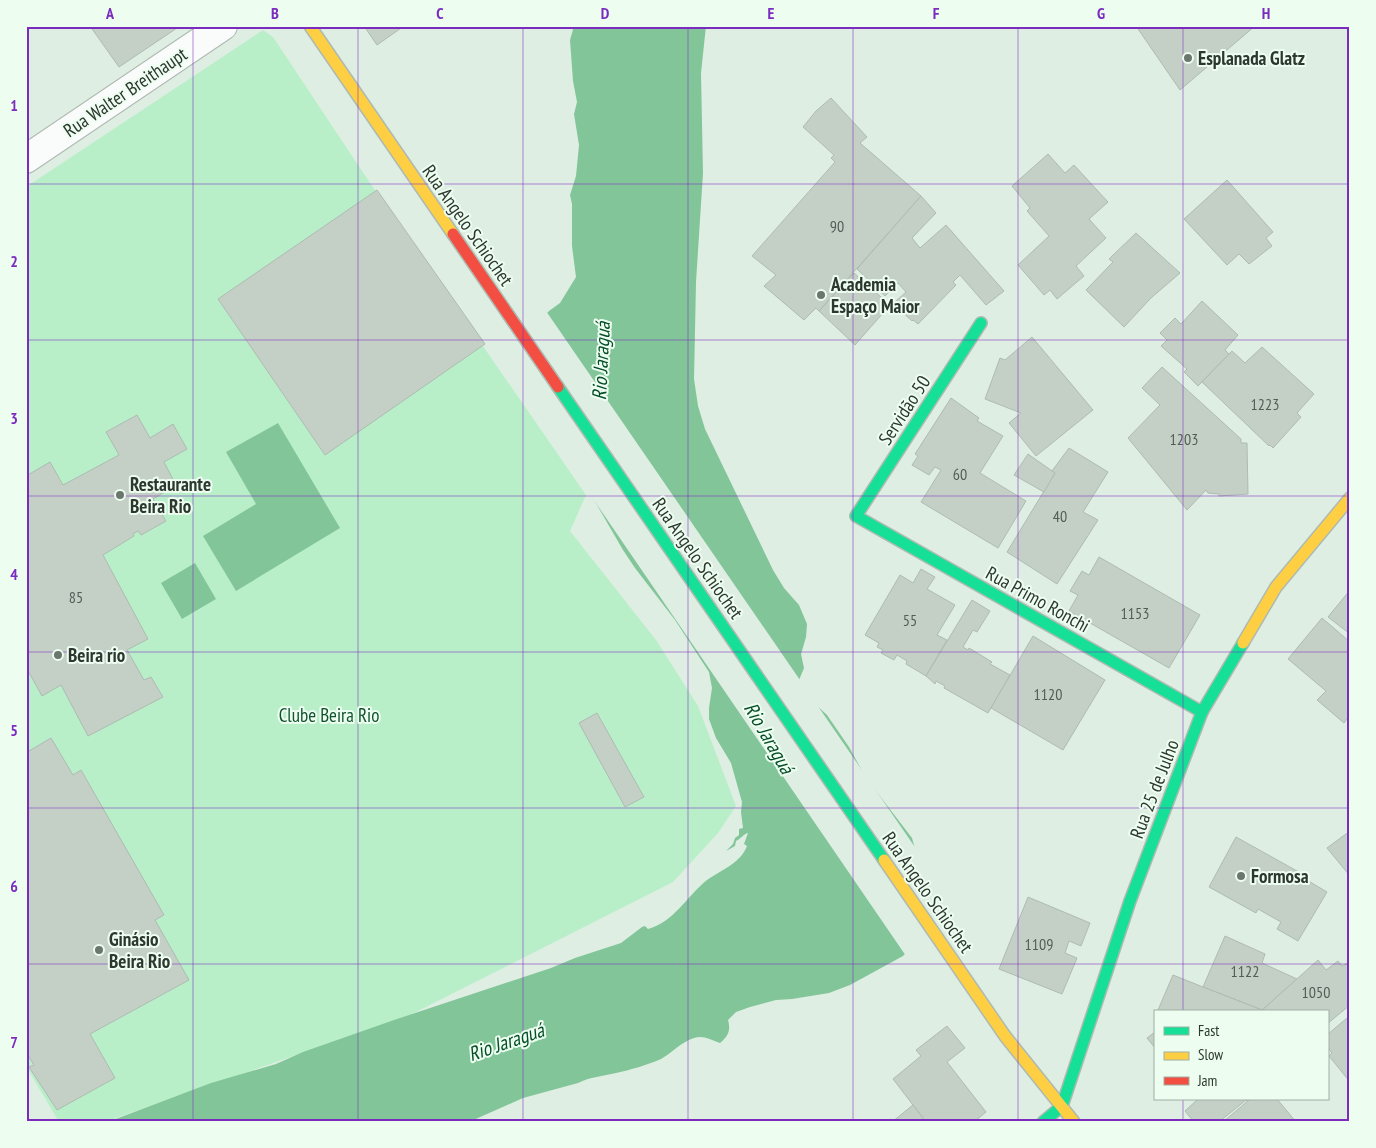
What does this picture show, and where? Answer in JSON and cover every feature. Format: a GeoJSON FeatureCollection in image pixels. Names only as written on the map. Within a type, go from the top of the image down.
{"type":"FeatureCollection","features":[{"type":"Feature","properties":{"kind":"main road","name":"Rua Angelo Schiochet"},"geometry":{"type":"LineString","coordinates":[[310,26],[1005,1036],[1062,1106]]}},
{"type":"Feature","properties":{"kind":"main road","name":"Servidão 50"},"geometry":{"type":"LineString","coordinates":[[856,516],[981,323]]}},
{"type":"Feature","properties":{"kind":"main road","name":"Rua 25 de Julho"},"geometry":{"type":"LineString","coordinates":[[1062,1106],[1130,901],[1202,712],[1276,587],[1350,498]]}},
{"type":"Feature","properties":{"kind":"main road","name":"Rua Primo Ronchi"},"geometry":{"type":"LineString","coordinates":[[856,516],[1202,712]]}},
{"type":"Feature","properties":{"kind":"main road"},"geometry":{"type":"LineString","coordinates":[[1043,1122],[1062,1106],[1074,1122]]}},
{"type":"Feature","properties":{"kind":"street","name":"Rua Walter Breithaupt"},"geometry":{"type":"LineString","coordinates":[[26,159],[223,26]]}},
{"type":"Feature","properties":{"kind":"green space","name":"Clube Beira Rio"},"geometry":{"type":"Polygon","coordinates":[[[263,30],[273,37],[370,183],[586,495],[570,531],[656,640],[698,706],[736,806],[718,833],[673,882],[410,1015],[105,1122],[59,1122],[26,1066],[26,187],[263,30]]]}},
{"type":"Feature","properties":{"kind":"water","name":"Rio Jaraguá"},"geometry":{"type":"Polygon","coordinates":[[[574,26],[706,26],[701,73],[703,173],[696,282],[694,379],[698,406],[705,429],[773,570],[784,588],[799,605],[807,624],[806,637],[801,654],[804,668],[799,680],[814,703],[827,715],[849,747],[866,778],[912,838],[929,900],[915,943],[903,956],[850,985],[829,993],[776,1000],[736,1012],[728,1020],[728,1033],[720,1043],[704,1037],[697,1037],[685,1042],[661,1059],[523,1098],[469,1122],[108,1122],[211,1083],[276,1064],[303,1052],[394,1020],[621,943],[642,927],[645,926],[648,929],[657,926],[673,915],[707,880],[740,858],[747,846],[744,844],[748,833],[736,841],[735,846],[726,851],[739,835],[739,829],[743,828],[742,802],[731,763],[716,738],[709,719],[712,688],[709,672],[675,620],[623,550],[571,460],[542,318],[560,303],[576,277],[572,246],[572,204],[570,195],[576,176],[579,145],[574,114],[577,102],[573,81],[570,40],[574,26]]]}},
{"type":"Feature","properties":{"kind":"water"},"geometry":{"type":"Polygon","coordinates":[[[278,423],[340,528],[236,591],[203,536],[256,504],[226,452],[278,423]]]}},
{"type":"Feature","properties":{"kind":"water"},"geometry":{"type":"Polygon","coordinates":[[[195,563],[216,599],[182,619],[161,583],[195,563]]]}},
{"type":"Feature","properties":{"kind":"pier"},"geometry":{"type":"Polygon","coordinates":[[[546,311],[919,853],[931,900],[932,918],[917,945],[906,956],[578,477],[569,461],[552,424],[531,348],[540,317],[546,311]]]}},
{"type":"Feature","properties":{"kind":"building"},"geometry":{"type":"Polygon","coordinates":[[[90,26],[180,26],[119,67],[90,26]]]}},
{"type":"Feature","properties":{"kind":"building"},"geometry":{"type":"Polygon","coordinates":[[[364,26],[404,26],[377,45],[364,26]]]}},
{"type":"Feature","properties":{"kind":"building","name":"Esplanada Glatz"},"geometry":{"type":"Polygon","coordinates":[[[1136,26],[1255,26],[1180,90],[1136,26]]]}},
{"type":"Feature","properties":{"kind":"building"},"geometry":{"type":"Polygon","coordinates":[[[831,98],[867,137],[860,143],[921,196],[819,311],[816,308],[804,320],[764,286],[776,275],[752,256],[835,162],[831,158],[834,155],[803,127],[816,111],[831,98]]]}},
{"type":"Feature","properties":{"kind":"building"},"geometry":{"type":"Polygon","coordinates":[[[1048,154],[1065,173],[1074,165],[1108,202],[1089,219],[1106,238],[1076,266],[1084,276],[1057,299],[1050,290],[1044,295],[1018,265],[1049,236],[1027,211],[1030,208],[1012,186],[1048,154]]]}},
{"type":"Feature","properties":{"kind":"building"},"geometry":{"type":"Polygon","coordinates":[[[1227,180],[1273,232],[1266,238],[1272,246],[1249,264],[1239,254],[1227,265],[1184,219],[1227,180]]]}},
{"type":"Feature","properties":{"kind":"building"},"geometry":{"type":"Polygon","coordinates":[[[377,190],[485,344],[325,455],[218,299],[377,190]]]}},
{"type":"Feature","properties":{"kind":"building"},"geometry":{"type":"Polygon","coordinates":[[[921,196],[936,213],[912,238],[920,248],[946,225],[1004,291],[986,305],[960,275],[953,282],[956,285],[918,324],[899,309],[895,302],[906,292],[898,283],[885,296],[857,269],[921,196]]]}},
{"type":"Feature","properties":{"kind":"building"},"geometry":{"type":"Polygon","coordinates":[[[1136,233],[1180,273],[1151,298],[1124,327],[1086,290],[1113,262],[1109,259],[1136,233]]]}},
{"type":"Feature","properties":{"kind":"building"},"geometry":{"type":"Polygon","coordinates":[[[854,273],[890,305],[855,345],[819,311],[854,273]]]}},
{"type":"Feature","properties":{"kind":"building"},"geometry":{"type":"Polygon","coordinates":[[[1202,301],[1238,335],[1225,350],[1229,354],[1198,386],[1184,372],[1187,369],[1161,346],[1167,340],[1160,333],[1175,318],[1181,324],[1202,301]]]}},
{"type":"Feature","properties":{"kind":"building"},"geometry":{"type":"Polygon","coordinates":[[[1032,337],[1093,410],[1036,456],[1009,423],[1021,413],[985,399],[1000,358],[1005,360],[1032,337]]]}},
{"type":"Feature","properties":{"kind":"building"},"geometry":{"type":"Polygon","coordinates":[[[1262,347],[1314,394],[1297,413],[1301,417],[1273,448],[1202,382],[1232,351],[1245,363],[1262,347]]]}},
{"type":"Feature","properties":{"kind":"building"},"geometry":{"type":"Polygon","coordinates":[[[1162,367],[1241,439],[1241,443],[1247,443],[1248,494],[1219,496],[1219,494],[1208,493],[1206,490],[1187,510],[1128,438],[1160,405],[1142,388],[1162,367]]]}},
{"type":"Feature","properties":{"kind":"building"},"geometry":{"type":"Polygon","coordinates":[[[951,398],[979,418],[977,421],[1003,436],[980,473],[1026,501],[998,548],[921,502],[941,470],[935,467],[929,475],[912,465],[918,456],[915,454],[951,398]]]}},
{"type":"Feature","properties":{"kind":"building"},"geometry":{"type":"Polygon","coordinates":[[[137,415],[150,438],[173,424],[187,449],[164,462],[176,485],[153,499],[166,521],[141,535],[138,531],[133,534],[134,536],[103,555],[148,639],[127,650],[144,680],[151,677],[163,697],[88,736],[61,685],[42,696],[26,667],[26,476],[50,462],[63,485],[119,455],[106,432],[137,415]]]}},
{"type":"Feature","properties":{"kind":"building"},"geometry":{"type":"Polygon","coordinates":[[[1069,448],[1108,472],[1083,512],[1098,520],[1057,584],[1007,552],[1055,473],[1052,471],[1069,448]]]}},
{"type":"Feature","properties":{"kind":"building"},"geometry":{"type":"Polygon","coordinates":[[[1028,454],[1055,473],[1044,492],[1014,475],[1028,454]]]}},
{"type":"Feature","properties":{"kind":"building"},"geometry":{"type":"Polygon","coordinates":[[[1099,557],[1200,615],[1169,668],[1069,611],[1078,595],[1070,591],[1082,571],[1089,575],[1099,557]]]}},
{"type":"Feature","properties":{"kind":"building"},"geometry":{"type":"Polygon","coordinates":[[[921,569],[935,577],[927,589],[955,605],[937,635],[947,640],[926,676],[906,664],[907,661],[897,655],[894,660],[881,653],[883,650],[877,647],[879,643],[865,635],[900,575],[913,583],[921,569]]]}},
{"type":"Feature","properties":{"kind":"building"},"geometry":{"type":"Polygon","coordinates":[[[1350,590],[1350,634],[1328,617],[1350,590]]]}},
{"type":"Feature","properties":{"kind":"building"},"geometry":{"type":"Polygon","coordinates":[[[972,600],[990,611],[977,632],[973,630],[963,647],[968,650],[969,648],[992,662],[990,664],[1010,675],[988,713],[944,688],[945,686],[936,681],[935,684],[926,676],[972,600]]]}},
{"type":"Feature","properties":{"kind":"building"},"geometry":{"type":"Polygon","coordinates":[[[1322,618],[1350,642],[1350,715],[1344,723],[1317,700],[1326,691],[1288,659],[1322,618]]]}},
{"type":"Feature","properties":{"kind":"building"},"geometry":{"type":"Polygon","coordinates":[[[1033,636],[1105,680],[1063,750],[991,708],[1033,636]]]}},
{"type":"Feature","properties":{"kind":"building"},"geometry":{"type":"Polygon","coordinates":[[[597,713],[644,797],[625,807],[579,723],[597,713]]]}},
{"type":"Feature","properties":{"kind":"building","name":"Ginásio Beira Rio"},"geometry":{"type":"Polygon","coordinates":[[[51,738],[73,775],[81,770],[164,915],[155,920],[189,980],[90,1034],[115,1078],[57,1110],[29,1067],[34,1065],[26,1052],[26,747],[29,751],[51,738]]]}},
{"type":"Feature","properties":{"kind":"building"},"geometry":{"type":"Polygon","coordinates":[[[1350,831],[1350,876],[1327,848],[1350,831]]]}},
{"type":"Feature","properties":{"kind":"building"},"geometry":{"type":"Polygon","coordinates":[[[1236,837],[1306,876],[1305,879],[1327,892],[1298,941],[1277,929],[1281,922],[1258,909],[1256,913],[1209,887],[1236,837]]]}},
{"type":"Feature","properties":{"kind":"building"},"geometry":{"type":"Polygon","coordinates":[[[1028,897],[1090,923],[1081,946],[1069,941],[1065,953],[1077,958],[1062,994],[999,969],[1028,897]]]}},
{"type":"Feature","properties":{"kind":"building"},"geometry":{"type":"Polygon","coordinates":[[[1225,936],[1265,954],[1262,963],[1297,979],[1262,1010],[1203,987],[1225,936]]]}},
{"type":"Feature","properties":{"kind":"building"},"geometry":{"type":"Polygon","coordinates":[[[1318,960],[1326,970],[1338,961],[1342,966],[1348,963],[1350,965],[1350,1005],[1328,1023],[1328,1010],[1262,1010],[1318,960]]]}},
{"type":"Feature","properties":{"kind":"building"},"geometry":{"type":"Polygon","coordinates":[[[1173,975],[1262,1010],[1158,1010],[1173,975]]]}},
{"type":"Feature","properties":{"kind":"building"},"geometry":{"type":"Polygon","coordinates":[[[1347,1018],[1350,1022],[1350,1082],[1329,1056],[1332,1053],[1328,1047],[1328,1034],[1347,1018]]]}},
{"type":"Feature","properties":{"kind":"building"},"geometry":{"type":"Polygon","coordinates":[[[947,1026],[965,1048],[947,1062],[986,1112],[974,1122],[926,1122],[893,1079],[921,1056],[916,1050],[947,1026]]]}},
{"type":"Feature","properties":{"kind":"building"},"geometry":{"type":"Polygon","coordinates":[[[1154,1033],[1154,1047],[1147,1038],[1154,1033]]]}},
{"type":"Feature","properties":{"kind":"building"},"geometry":{"type":"Polygon","coordinates":[[[1197,1100],[1246,1100],[1219,1122],[1194,1122],[1185,1111],[1197,1100]]]}},
{"type":"Feature","properties":{"kind":"building"},"geometry":{"type":"Polygon","coordinates":[[[1249,1100],[1278,1100],[1296,1122],[1223,1122],[1249,1100]]]}},
{"type":"Feature","properties":{"kind":"building"},"geometry":{"type":"Polygon","coordinates":[[[913,1105],[926,1122],[892,1122],[913,1105]]]}},
{"type":"Feature","properties":{"kind":"traffic: fast"},"geometry":{"type":"LineString","coordinates":[[981,323],[856,516],[1202,712]]}},
{"type":"Feature","properties":{"kind":"traffic: fast"},"geometry":{"type":"LineString","coordinates":[[558,387],[884,860]]}},
{"type":"Feature","properties":{"kind":"traffic: fast"},"geometry":{"type":"LineString","coordinates":[[1043,1122],[1062,1106],[1130,901],[1202,712],[1243,643]]}},
{"type":"Feature","properties":{"kind":"traffic: slow"},"geometry":{"type":"LineString","coordinates":[[310,26],[453,234]]}},
{"type":"Feature","properties":{"kind":"traffic: slow"},"geometry":{"type":"LineString","coordinates":[[1243,643],[1276,587],[1350,498]]}},
{"type":"Feature","properties":{"kind":"traffic: slow"},"geometry":{"type":"LineString","coordinates":[[884,860],[1005,1036],[1074,1122]]}},
{"type":"Feature","properties":{"kind":"traffic: jam"},"geometry":{"type":"LineString","coordinates":[[453,234],[558,387]]}},
{"type":"Feature","properties":{"kind":"place","name":"Esplanada Glatz"},"geometry":{"type":"Point","coordinates":[1188,58]}},
{"type":"Feature","properties":{"kind":"place","name":"Academia Espaço Maior"},"geometry":{"type":"Point","coordinates":[821,295]}},
{"type":"Feature","properties":{"kind":"place","name":"Restaurante Beira Rio"},"geometry":{"type":"Point","coordinates":[120,495]}},
{"type":"Feature","properties":{"kind":"place","name":"Beira rio"},"geometry":{"type":"Point","coordinates":[58,655]}},
{"type":"Feature","properties":{"kind":"place","name":"Formosa"},"geometry":{"type":"Point","coordinates":[1241,876]}},
{"type":"Feature","properties":{"kind":"place","name":"Ginásio Beira Rio"},"geometry":{"type":"Point","coordinates":[99,950]}}]}
